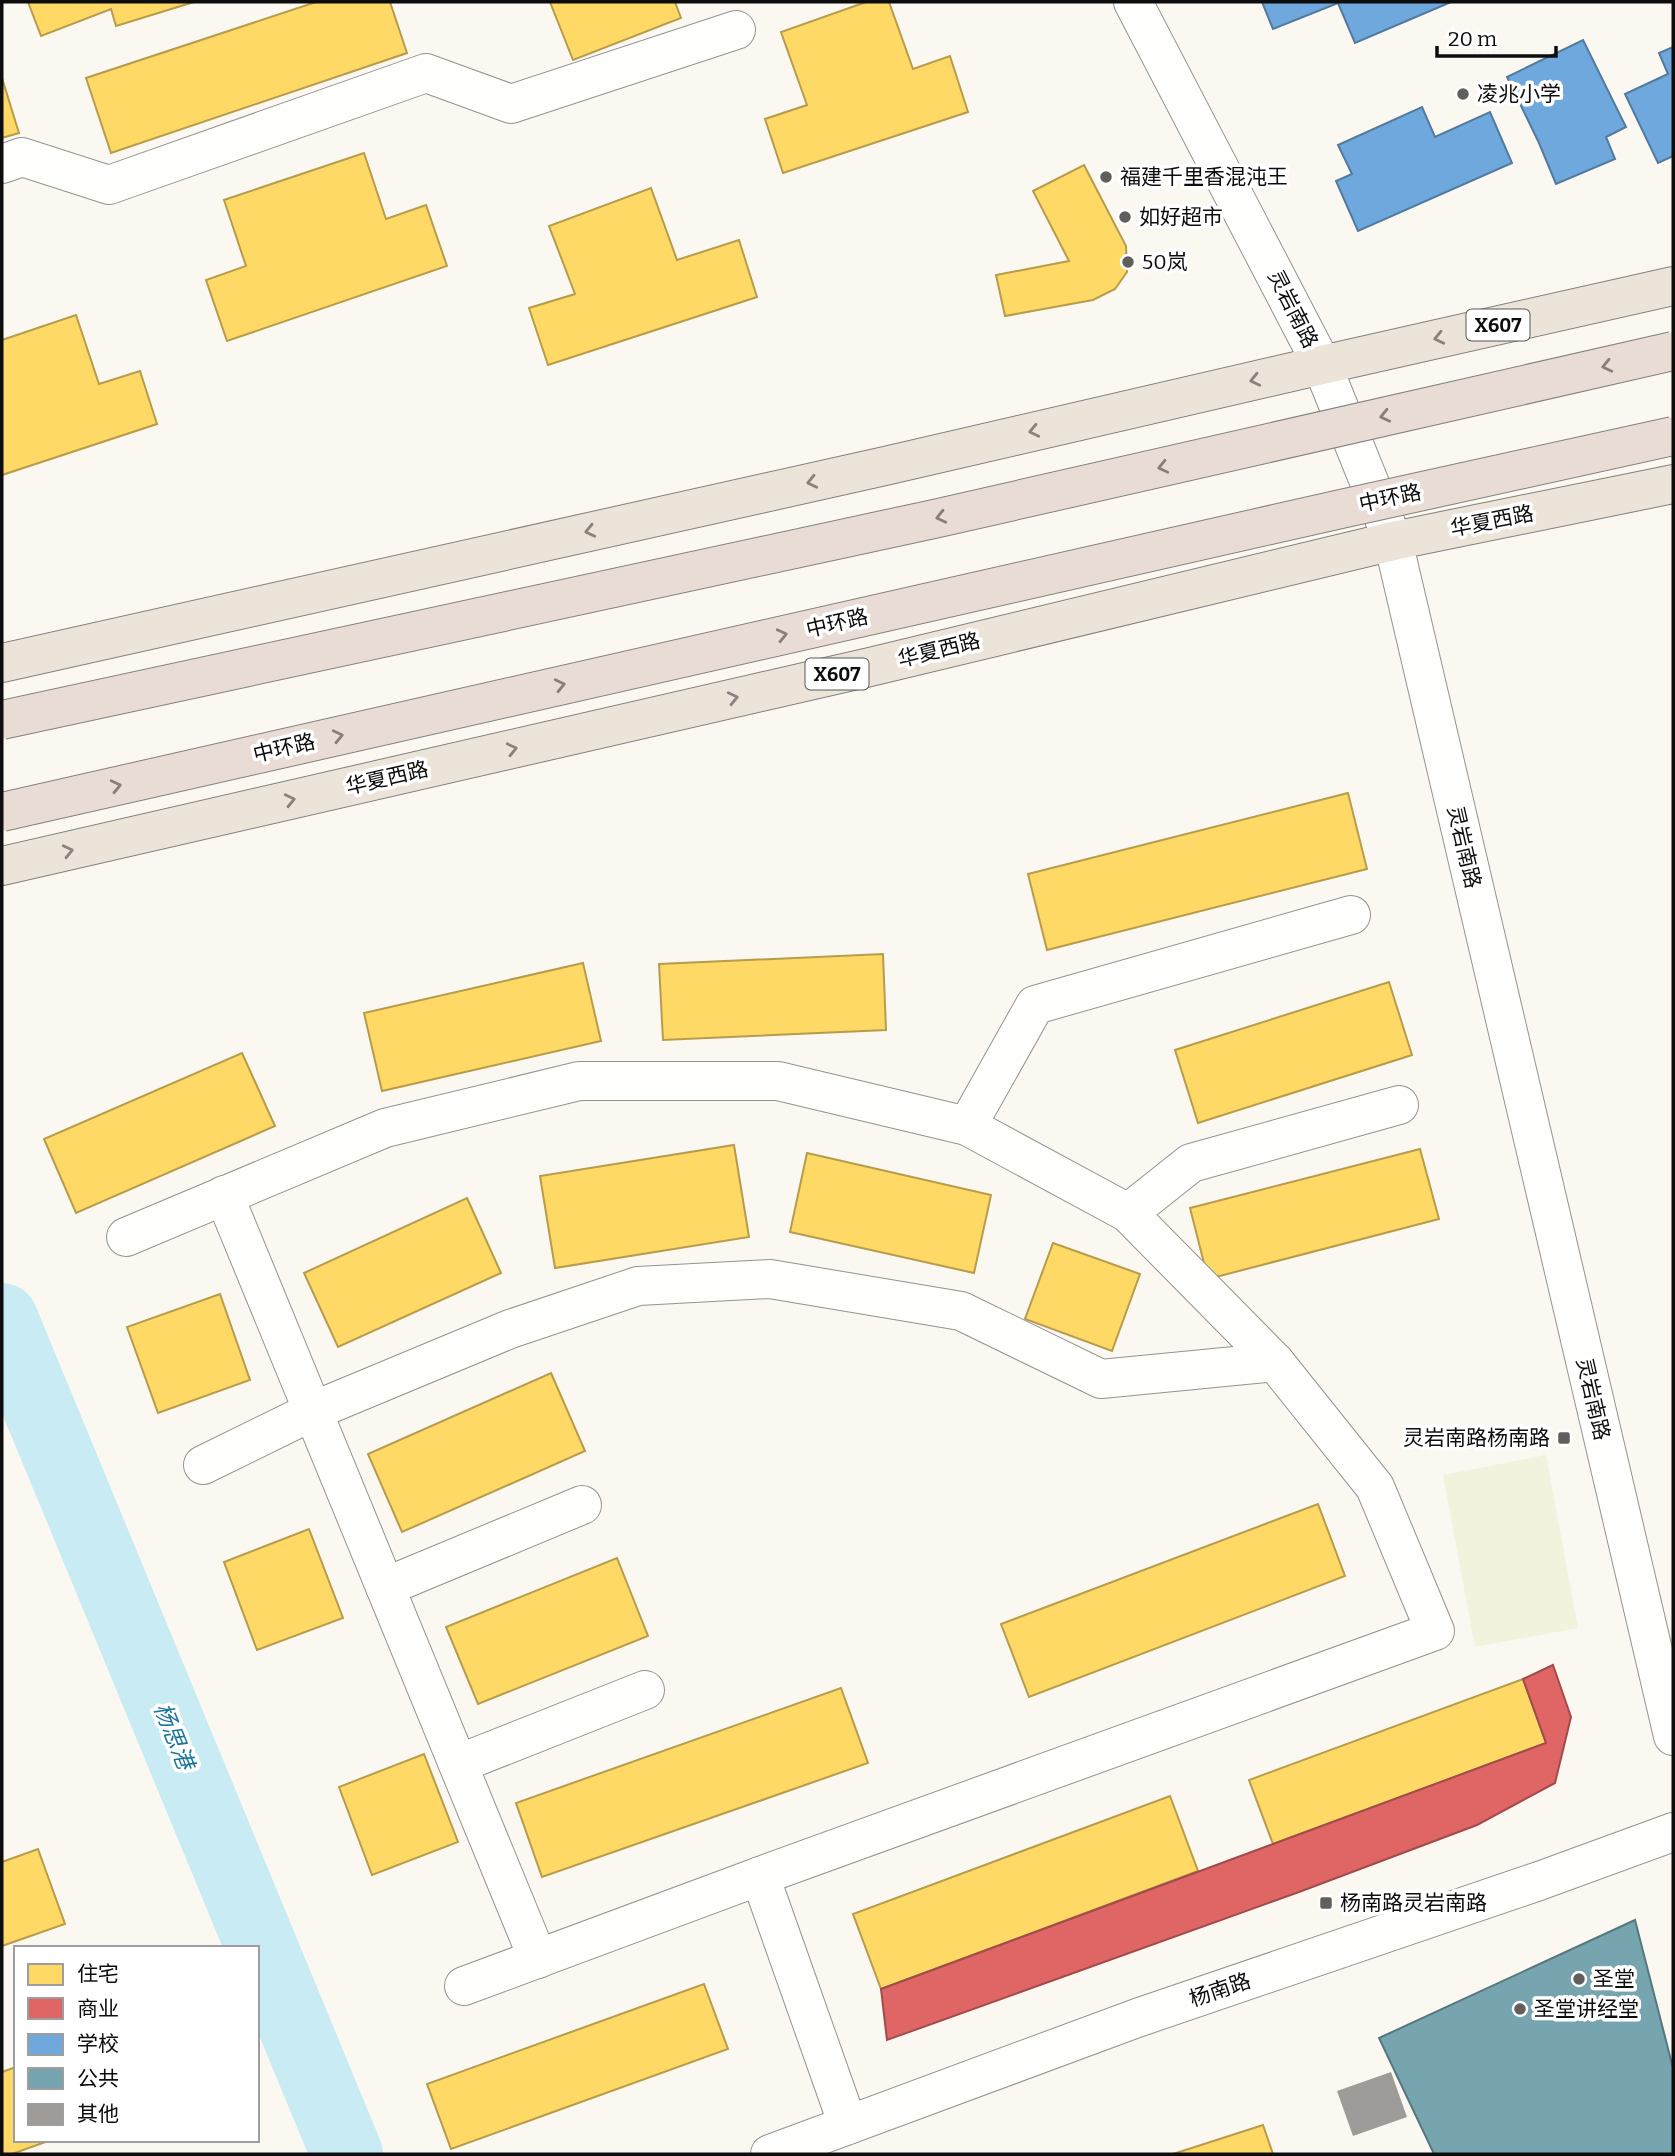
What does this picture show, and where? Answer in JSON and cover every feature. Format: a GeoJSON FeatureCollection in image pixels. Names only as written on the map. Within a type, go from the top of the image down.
{"type":"FeatureCollection","features":[{"type":"Feature","properties":{"kind":"highway"},"geometry":{"type":"LineString","coordinates":[[2,720],[947,516],[1673,351]]}},
{"type":"Feature","properties":{"kind":"highway","name":"中环路"},"geometry":{"type":"LineString","coordinates":[[2,812],[1673,436]]}},
{"type":"Feature","properties":{"kind":"main road","name":"X607"},"geometry":{"type":"LineString","coordinates":[[2,663],[885,466],[1673,286]]}},
{"type":"Feature","properties":{"kind":"main road","name":"华夏西路"},"geometry":{"type":"LineString","coordinates":[[2,866],[870,667],[1393,541],[1673,484]]}},
{"type":"Feature","properties":{"kind":"street","name":"灵岩南路"},"geometry":{"type":"LineString","coordinates":[[1133,2],[1322,365],[1393,541],[1673,1736]]}},
{"type":"Feature","properties":{"kind":"street"},"geometry":{"type":"LineString","coordinates":[[2,164],[22,157],[109,185],[426,73],[511,104],[736,30]]}},
{"type":"Feature","properties":{"kind":"street"},"geometry":{"type":"LineString","coordinates":[[967,1126],[1035,1005],[1351,915]]}},
{"type":"Feature","properties":{"kind":"street"},"geometry":{"type":"LineString","coordinates":[[126,1237],[385,1128],[579,1082],[778,1081],[967,1126],[1128,1213],[1275,1362],[1375,1487],[1435,1631],[464,1986]]}},
{"type":"Feature","properties":{"kind":"street"},"geometry":{"type":"LineString","coordinates":[[1128,1213],[1191,1163],[1399,1105]]}},
{"type":"Feature","properties":{"kind":"street"},"geometry":{"type":"LineString","coordinates":[[225,1195],[538,1959]]}},
{"type":"Feature","properties":{"kind":"street"},"geometry":{"type":"LineString","coordinates":[[203,1465],[313,1411],[510,1329],[638,1286],[770,1279],[961,1311],[1101,1380],[1275,1362]]}},
{"type":"Feature","properties":{"kind":"street"},"geometry":{"type":"LineString","coordinates":[[385,1587],[582,1505]]}},
{"type":"Feature","properties":{"kind":"street"},"geometry":{"type":"LineString","coordinates":[[458,1765],[645,1690]]}},
{"type":"Feature","properties":{"kind":"street","name":"杨南路"},"geometry":{"type":"LineString","coordinates":[[770,2154],[1137,2018],[1500,1895],[1673,1832]]}},
{"type":"Feature","properties":{"kind":"street"},"geometry":{"type":"LineString","coordinates":[[760,1876],[848,2125]]}},
{"type":"Feature","properties":{"kind":"green space"},"geometry":{"type":"Polygon","coordinates":[[[1546,1455],[1578,1628],[1475,1647],[1443,1475],[1546,1455]]]}},
{"type":"Feature","properties":{"kind":"building: 住宅"},"geometry":{"type":"Polygon","coordinates":[[[28,2],[194,2],[116,26],[111,9],[41,36],[28,2]]]}},
{"type":"Feature","properties":{"kind":"building: 住宅"},"geometry":{"type":"Polygon","coordinates":[[[316,2],[390,2],[407,53],[111,153],[86,78],[316,2]]]}},
{"type":"Feature","properties":{"kind":"building: 住宅"},"geometry":{"type":"Polygon","coordinates":[[[550,2],[675,2],[681,18],[573,60],[550,2]]]}},
{"type":"Feature","properties":{"kind":"building: 住宅"},"geometry":{"type":"Polygon","coordinates":[[[866,2],[889,2],[913,69],[950,56],[968,112],[783,173],[765,119],[807,105],[781,32],[866,2]]]}},
{"type":"Feature","properties":{"kind":"building: 住宅"},"geometry":{"type":"Polygon","coordinates":[[[2,78],[19,133],[2,138],[2,78]]]}},
{"type":"Feature","properties":{"kind":"building: 住宅"},"geometry":{"type":"Polygon","coordinates":[[[364,153],[386,219],[426,205],[447,266],[227,341],[206,280],[246,266],[224,200],[364,153]]]}},
{"type":"Feature","properties":{"kind":"building: 住宅"},"geometry":{"type":"Polygon","coordinates":[[[1084,165],[1126,246],[1127,272],[1115,289],[1093,300],[1005,316],[996,275],[1069,261],[1033,191],[1084,165]]]}},
{"type":"Feature","properties":{"kind":"building: 住宅"},"geometry":{"type":"Polygon","coordinates":[[[651,188],[677,260],[739,240],[757,297],[548,365],[529,308],[575,294],[549,226],[651,188]]]}},
{"type":"Feature","properties":{"kind":"building: 住宅"},"geometry":{"type":"Polygon","coordinates":[[[76,315],[99,384],[140,371],[157,424],[2,475],[2,340],[76,315]]]}},
{"type":"Feature","properties":{"kind":"building: 住宅"},"geometry":{"type":"Polygon","coordinates":[[[1348,793],[1367,869],[1047,950],[1028,874],[1348,793]]]}},
{"type":"Feature","properties":{"kind":"building: 住宅"},"geometry":{"type":"Polygon","coordinates":[[[883,954],[886,1030],[663,1040],[659,964],[883,954]]]}},
{"type":"Feature","properties":{"kind":"building: 住宅"},"geometry":{"type":"Polygon","coordinates":[[[583,963],[601,1041],[382,1091],[364,1013],[583,963]]]}},
{"type":"Feature","properties":{"kind":"building: 住宅"},"geometry":{"type":"Polygon","coordinates":[[[1389,982],[1412,1055],[1198,1123],[1175,1050],[1389,982]]]}},
{"type":"Feature","properties":{"kind":"building: 住宅"},"geometry":{"type":"Polygon","coordinates":[[[242,1053],[275,1126],[76,1213],[44,1139],[242,1053]]]}},
{"type":"Feature","properties":{"kind":"building: 住宅"},"geometry":{"type":"Polygon","coordinates":[[[734,1145],[749,1237],[555,1268],[540,1176],[734,1145]]]}},
{"type":"Feature","properties":{"kind":"building: 住宅"},"geometry":{"type":"Polygon","coordinates":[[[1420,1149],[1439,1219],[1208,1279],[1190,1208],[1420,1149]]]}},
{"type":"Feature","properties":{"kind":"building: 住宅"},"geometry":{"type":"Polygon","coordinates":[[[807,1153],[991,1195],[974,1273],[790,1232],[807,1153]]]}},
{"type":"Feature","properties":{"kind":"building: 住宅"},"geometry":{"type":"Polygon","coordinates":[[[467,1198],[501,1273],[338,1347],[304,1273],[467,1198]]]}},
{"type":"Feature","properties":{"kind":"building: 住宅"},"geometry":{"type":"Polygon","coordinates":[[[1053,1243],[1140,1274],[1112,1351],[1025,1319],[1053,1243]]]}},
{"type":"Feature","properties":{"kind":"building: 住宅"},"geometry":{"type":"Polygon","coordinates":[[[220,1294],[250,1380],[158,1413],[127,1327],[220,1294]]]}},
{"type":"Feature","properties":{"kind":"building: 住宅"},"geometry":{"type":"Polygon","coordinates":[[[551,1373],[585,1451],[402,1532],[368,1454],[551,1373]]]}},
{"type":"Feature","properties":{"kind":"building: 住宅"},"geometry":{"type":"Polygon","coordinates":[[[1318,1504],[1345,1576],[1029,1697],[1001,1624],[1318,1504]]]}},
{"type":"Feature","properties":{"kind":"building: 住宅"},"geometry":{"type":"Polygon","coordinates":[[[309,1529],[343,1618],[257,1650],[224,1562],[309,1529]]]}},
{"type":"Feature","properties":{"kind":"building: 住宅"},"geometry":{"type":"Polygon","coordinates":[[[617,1558],[648,1636],[478,1704],[446,1627],[617,1558]]]}},
{"type":"Feature","properties":{"kind":"building: 住宅"},"geometry":{"type":"Polygon","coordinates":[[[1523,1679],[1546,1743],[1273,1844],[1249,1780],[1523,1679]]]}},
{"type":"Feature","properties":{"kind":"building: 住宅"},"geometry":{"type":"Polygon","coordinates":[[[841,1688],[868,1763],[542,1877],[516,1803],[841,1688]]]}},
{"type":"Feature","properties":{"kind":"building: 住宅"},"geometry":{"type":"Polygon","coordinates":[[[424,1754],[458,1842],[372,1875],[339,1787],[424,1754]]]}},
{"type":"Feature","properties":{"kind":"building: 住宅"},"geometry":{"type":"Polygon","coordinates":[[[1170,1796],[1198,1871],[881,1989],[853,1914],[1170,1796]]]}},
{"type":"Feature","properties":{"kind":"building: 住宅"},"geometry":{"type":"Polygon","coordinates":[[[38,1849],[65,1924],[2,1946],[2,1862],[38,1849]]]}},
{"type":"Feature","properties":{"kind":"building: 住宅"},"geometry":{"type":"Polygon","coordinates":[[[704,1984],[728,2049],[451,2149],[427,2084],[704,1984]]]}},
{"type":"Feature","properties":{"kind":"building: 住宅"},"geometry":{"type":"Polygon","coordinates":[[[14,2068],[14,2142],[45,2142],[12,2154],[2,2154],[2,2072],[14,2068]]]}},
{"type":"Feature","properties":{"kind":"building: 住宅"},"geometry":{"type":"Polygon","coordinates":[[[1263,2125],[1273,2154],[1173,2154],[1263,2125]]]}},
{"type":"Feature","properties":{"kind":"building: 商业"},"geometry":{"type":"Polygon","coordinates":[[[1553,1665],[1571,1717],[1555,1783],[1477,1825],[887,2040],[881,1989],[1546,1743],[1523,1679],[1553,1665]]]}},
{"type":"Feature","properties":{"kind":"building: 学校"},"geometry":{"type":"Polygon","coordinates":[[[1262,2],[1451,2],[1355,43],[1338,3],[1273,29],[1262,2]]]}},
{"type":"Feature","properties":{"kind":"building: 学校"},"geometry":{"type":"Polygon","coordinates":[[[1583,40],[1626,127],[1606,137],[1615,159],[1556,184],[1507,77],[1583,40]]]}},
{"type":"Feature","properties":{"kind":"building: 学校"},"geometry":{"type":"Polygon","coordinates":[[[1673,47],[1673,156],[1658,163],[1625,94],[1668,74],[1659,53],[1673,47]]]}},
{"type":"Feature","properties":{"kind":"building: 学校"},"geometry":{"type":"Polygon","coordinates":[[[1422,107],[1435,137],[1490,112],[1512,163],[1358,231],[1336,181],[1352,174],[1338,145],[1422,107]]]}},
{"type":"Feature","properties":{"kind":"building: 公共","name":"圣堂"},"geometry":{"type":"Polygon","coordinates":[[[1635,1920],[1673,2068],[1673,2154],[1434,2154],[1379,2038],[1635,1920]]]}},
{"type":"Feature","properties":{"kind":"building: 其他"},"geometry":{"type":"Polygon","coordinates":[[[1391,2072],[1407,2117],[1353,2136],[1337,2091],[1391,2072]]]}},
{"type":"Feature","properties":{"kind":"waterway","name":"杨思港"},"geometry":{"type":"LineString","coordinates":[[2,1319],[347,2154]]}},
{"type":"Feature","properties":{"kind":"place","name":"凌兆小学"},"geometry":{"type":"Point","coordinates":[1463,94]}},
{"type":"Feature","properties":{"kind":"place","name":"福建千里香混沌王"},"geometry":{"type":"Point","coordinates":[1106,177]}},
{"type":"Feature","properties":{"kind":"place","name":"如好超市"},"geometry":{"type":"Point","coordinates":[1125,217]}},
{"type":"Feature","properties":{"kind":"place","name":"50岚"},"geometry":{"type":"Point","coordinates":[1128,262]}},
{"type":"Feature","properties":{"kind":"place","name":"灵岩南路杨南路"},"geometry":{"type":"Point","coordinates":[1564,1438]}},
{"type":"Feature","properties":{"kind":"place","name":"杨南路灵岩南路"},"geometry":{"type":"Point","coordinates":[1326,1903]}},
{"type":"Feature","properties":{"kind":"place","name":"圣堂"},"geometry":{"type":"Point","coordinates":[1579,1979]}},
{"type":"Feature","properties":{"kind":"place","name":"圣堂讲经堂"},"geometry":{"type":"Point","coordinates":[1520,2009]}}]}
